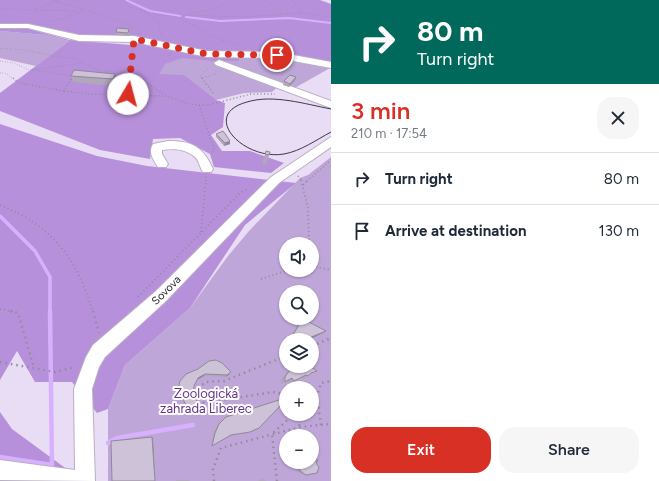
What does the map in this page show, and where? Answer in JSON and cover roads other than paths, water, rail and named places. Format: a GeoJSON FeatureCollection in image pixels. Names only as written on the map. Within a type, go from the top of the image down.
{"type":"FeatureCollection","features":[{"type":"Feature","properties":{"kind":"street"},"geometry":{"type":"LineString","coordinates":[[0,26],[28,26],[80,38],[134,39],[165,44],[200,53],[222,55],[277,55],[331,65]]}},
{"type":"Feature","properties":{"kind":"street"},"geometry":{"type":"LineString","coordinates":[[219,63],[331,106]]}},
{"type":"Feature","properties":{"kind":"street","name":"Sovova"},"geometry":{"type":"LineString","coordinates":[[84,481],[83,389],[92,363],[99,351],[161,296],[275,180],[331,140]]}},
{"type":"Feature","properties":{"kind":"street"},"geometry":{"type":"LineString","coordinates":[[162,164],[156,154],[158,147],[166,144],[181,146],[200,155],[207,169]]}},
{"type":"Feature","properties":{"kind":"street"},"geometry":{"type":"LineString","coordinates":[[0,470],[84,481]]}},
{"type":"Feature","properties":{"kind":"waterway"},"geometry":{"type":"LineString","coordinates":[[126,0],[150,11],[180,16]]}},
{"type":"Feature","properties":{"kind":"waterway"},"geometry":{"type":"LineString","coordinates":[[186,17],[220,21],[289,18],[331,23]]}},
{"type":"Feature","properties":{"kind":"waterway"},"geometry":{"type":"LineString","coordinates":[[0,216],[35,251],[50,277],[50,311]]}},
{"type":"Feature","properties":{"kind":"waterway"},"geometry":{"type":"LineString","coordinates":[[0,457],[52,465],[50,311]]}},
{"type":"Feature","properties":{"kind":"waterway"},"geometry":{"type":"LineString","coordinates":[[108,443],[117,438],[193,425]]}},
{"type":"Feature","properties":{"kind":"tram line"},"geometry":{"type":"LineString","coordinates":[[331,109],[300,102],[267,99],[247,102],[233,108],[227,117],[227,126],[232,136],[242,144],[255,151],[269,154],[290,153],[331,132]]}},
{"type":"Feature","properties":{"kind":"park label","name":"Zoologická zahrada Liberec"},"geometry":{"type":"Point","coordinates":[206,400]}}]}
